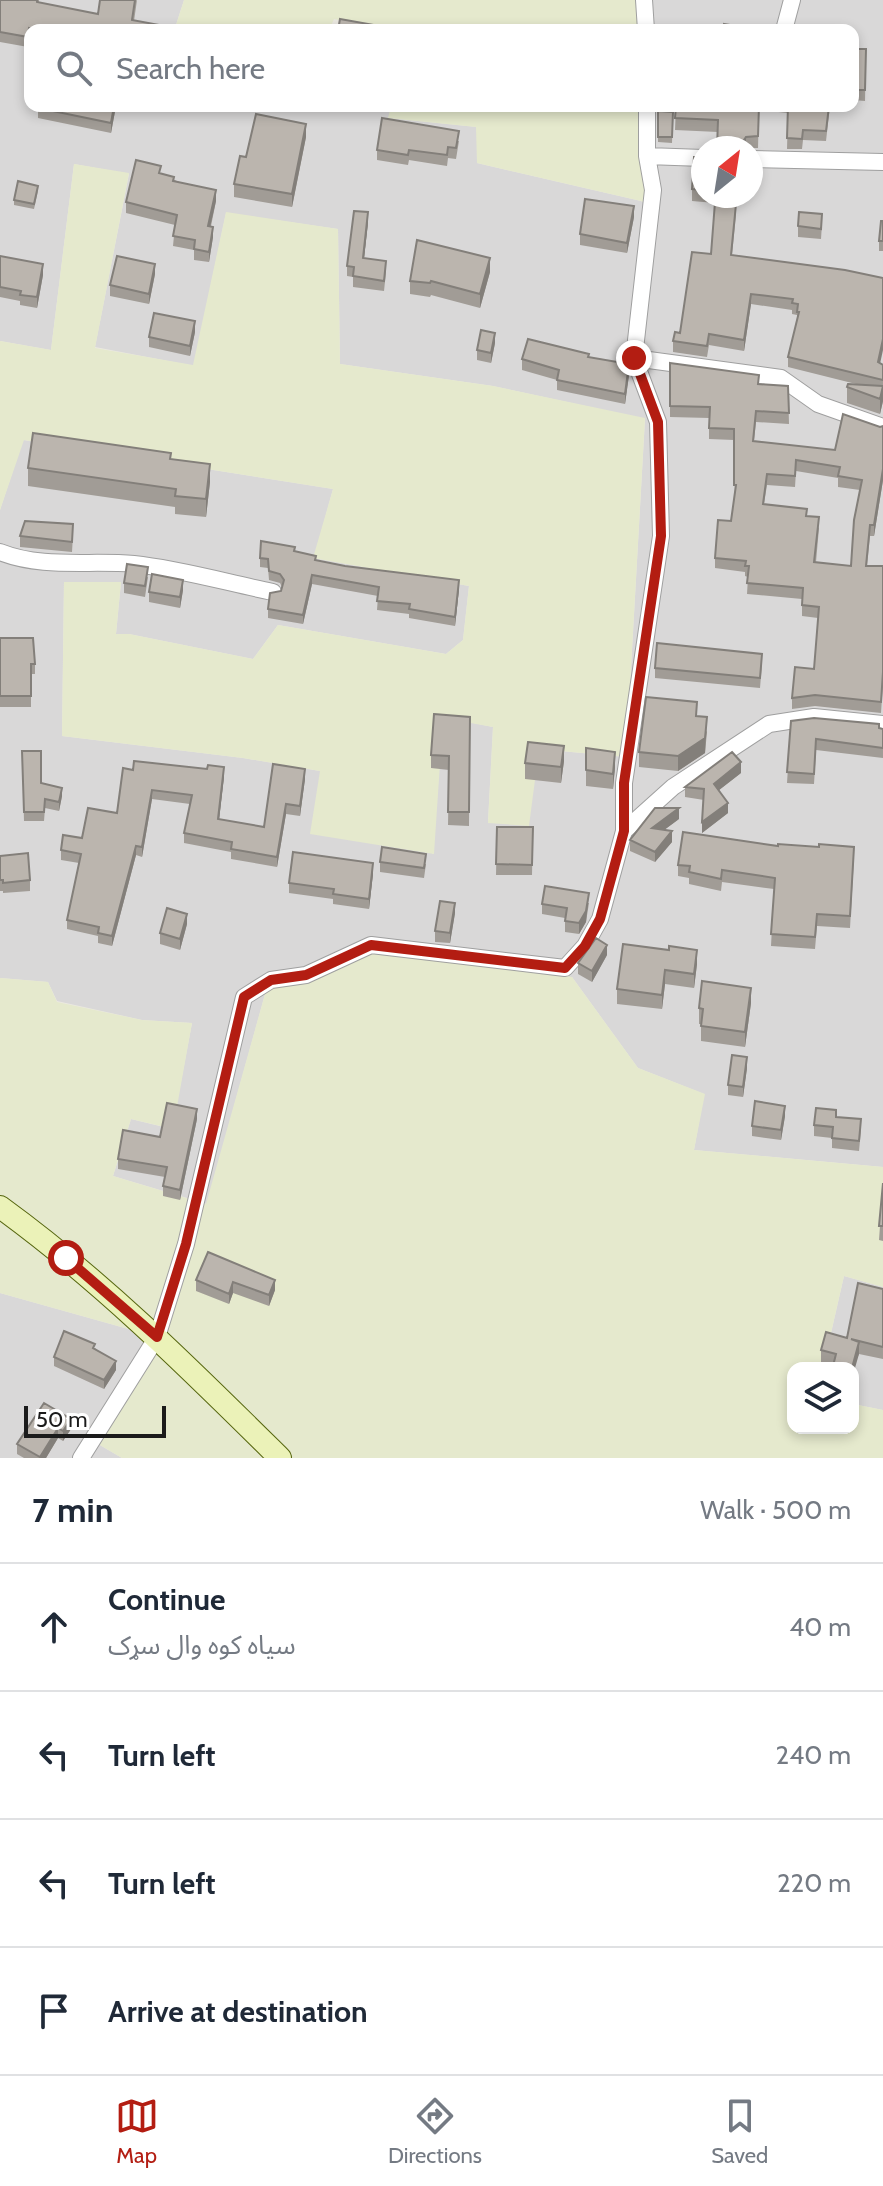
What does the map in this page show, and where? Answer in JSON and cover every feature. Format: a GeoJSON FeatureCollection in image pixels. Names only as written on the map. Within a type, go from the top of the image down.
{"type":"FeatureCollection","features":[{"type":"Feature","properties":{"kind":"street"},"geometry":{"type":"LineString","coordinates":[[644,0],[646,24]]}},
{"type":"Feature","properties":{"kind":"street"},"geometry":{"type":"LineString","coordinates":[[786,24],[792,0]]}},
{"type":"Feature","properties":{"kind":"street"},"geometry":{"type":"LineString","coordinates":[[81,1458],[157,1337],[186,1244],[244,997],[271,980],[306,975],[371,945],[565,968],[585,946],[600,919],[624,831],[624,783],[661,536],[658,422],[634,358],[653,190],[647,156],[647,112]]}},
{"type":"Feature","properties":{"kind":"street"},"geometry":{"type":"LineString","coordinates":[[647,156],[691,158]]}},
{"type":"Feature","properties":{"kind":"street"},"geometry":{"type":"LineString","coordinates":[[763,159],[883,162]]}},
{"type":"Feature","properties":{"kind":"street"},"geometry":{"type":"LineString","coordinates":[[634,358],[781,378],[818,404],[883,427]]}},
{"type":"Feature","properties":{"kind":"street"},"geometry":{"type":"LineString","coordinates":[[0,552],[21,560],[87,565],[132,564],[273,592]]}},
{"type":"Feature","properties":{"kind":"street"},"geometry":{"type":"LineString","coordinates":[[624,831],[673,787],[769,724],[814,717],[883,724]]}},
{"type":"Feature","properties":{"kind":"street"},"geometry":{"type":"LineString","coordinates":[[0,1207],[66,1258],[157,1337],[280,1458]]}},
{"type":"Feature","properties":{"kind":"shaded area"},"geometry":{"type":"Polygon","coordinates":[[[0,0],[184,0],[176,24],[24,24],[24,112],[390,112],[389,118],[477,127],[477,163],[650,205],[647,112],[859,112],[859,24],[646,24],[644,0],[883,0],[883,1167],[694,1150],[704,1094],[638,1068],[572,977],[267,987],[207,1204],[113,1176],[131,1119],[172,1129],[192,1023],[142,1020],[57,1001],[48,982],[0,978],[0,510],[23,440],[333,489],[314,558],[469,586],[463,640],[446,654],[278,625],[253,659],[116,634],[121,582],[64,582],[62,736],[243,758],[320,771],[433,854],[443,717],[493,727],[488,822],[538,749],[626,757],[645,419],[493,386],[340,364],[338,229],[226,213],[194,366],[95,347],[129,174],[74,164],[51,350],[0,341],[0,0]]]}},
{"type":"Feature","properties":{"kind":"shaded area"},"geometry":{"type":"Polygon","coordinates":[[[844,1276],[883,1287],[883,1410],[859,1405],[859,1362],[824,1362],[844,1276]]]}},
{"type":"Feature","properties":{"kind":"shaded area"},"geometry":{"type":"Polygon","coordinates":[[[0,1293],[157,1337],[93,1441],[122,1458],[0,1458],[0,1293]]]}},
{"type":"Feature","properties":{"kind":"green space"},"geometry":{"type":"Polygon","coordinates":[[[184,0],[644,0],[646,24],[361,24],[334,19],[332,24],[176,24],[184,0]]]}},
{"type":"Feature","properties":{"kind":"green space"},"geometry":{"type":"Polygon","coordinates":[[[390,112],[647,112],[651,206],[641,201],[477,163],[476,127],[388,118],[390,112]]]}},
{"type":"Feature","properties":{"kind":"green space"},"geometry":{"type":"Polygon","coordinates":[[[74,164],[129,173],[95,348],[193,365],[226,212],[338,229],[340,364],[493,386],[645,418],[626,757],[539,749],[529,826],[488,823],[493,727],[443,718],[434,854],[310,834],[320,771],[243,758],[62,736],[64,582],[121,582],[116,634],[253,659],[278,625],[446,654],[463,640],[469,586],[313,558],[333,489],[24,440],[0,510],[0,341],[51,350],[74,164]]]}},
{"type":"Feature","properties":{"kind":"green space"},"geometry":{"type":"Polygon","coordinates":[[[373,940],[572,977],[638,1068],[705,1094],[694,1150],[883,1167],[883,1287],[844,1276],[824,1362],[787,1362],[787,1434],[859,1434],[859,1405],[883,1410],[883,1458],[122,1458],[93,1441],[157,1337],[0,1293],[0,978],[48,982],[57,1002],[142,1020],[192,1023],[173,1129],[131,1119],[113,1176],[206,1204],[267,987],[373,940]]]}},
{"type":"Feature","properties":{"kind":"building"},"geometry":{"type":"Polygon","coordinates":[[[0,0],[37,0],[98,14],[100,0],[135,0],[132,20],[154,24],[24,24],[24,36],[0,32],[0,0]]]}},
{"type":"Feature","properties":{"kind":"building"},"geometry":{"type":"Polygon","coordinates":[[[340,19],[368,24],[339,24],[340,19]]]}},
{"type":"Feature","properties":{"kind":"building"},"geometry":{"type":"Polygon","coordinates":[[[859,49],[866,49],[865,90],[859,90],[859,49]]]}},
{"type":"Feature","properties":{"kind":"building"},"geometry":{"type":"Polygon","coordinates":[[[57,112],[113,112],[111,123],[57,112]]]}},
{"type":"Feature","properties":{"kind":"building"},"geometry":{"type":"Polygon","coordinates":[[[658,112],[673,112],[672,137],[658,137],[658,112]]]}},
{"type":"Feature","properties":{"kind":"building"},"geometry":{"type":"Polygon","coordinates":[[[676,112],[759,112],[758,136],[717,136],[718,120],[675,118],[676,112]]]}},
{"type":"Feature","properties":{"kind":"building"},"geometry":{"type":"Polygon","coordinates":[[[788,112],[828,112],[826,131],[803,130],[802,139],[787,138],[788,112]]]}},
{"type":"Feature","properties":{"kind":"building"},"geometry":{"type":"Polygon","coordinates":[[[256,114],[306,124],[292,194],[234,184],[240,156],[246,157],[256,114]]]}},
{"type":"Feature","properties":{"kind":"building"},"geometry":{"type":"Polygon","coordinates":[[[382,118],[459,131],[456,148],[448,147],[447,155],[409,150],[408,155],[377,150],[382,118]]]}},
{"type":"Feature","properties":{"kind":"building"},"geometry":{"type":"Polygon","coordinates":[[[136,160],[161,166],[159,173],[174,177],[173,181],[216,190],[208,226],[213,227],[209,252],[194,249],[195,240],[173,236],[177,215],[126,202],[136,160]]]}},
{"type":"Feature","properties":{"kind":"building"},"geometry":{"type":"Polygon","coordinates":[[[18,181],[38,186],[34,204],[14,200],[18,181]]]}},
{"type":"Feature","properties":{"kind":"building"},"geometry":{"type":"Polygon","coordinates":[[[585,199],[634,206],[627,243],[580,234],[585,199]]]}},
{"type":"Feature","properties":{"kind":"building"},"geometry":{"type":"Polygon","coordinates":[[[715,208],[736,208],[731,255],[883,278],[883,339],[878,362],[883,365],[883,380],[788,357],[799,312],[798,304],[792,303],[793,299],[751,294],[744,340],[709,334],[707,346],[673,341],[675,332],[680,333],[692,252],[711,254],[715,208]]]}},
{"type":"Feature","properties":{"kind":"building"},"geometry":{"type":"Polygon","coordinates":[[[354,211],[368,212],[363,258],[386,261],[384,281],[353,276],[354,267],[347,266],[354,211]]]}},
{"type":"Feature","properties":{"kind":"building"},"geometry":{"type":"Polygon","coordinates":[[[799,212],[822,214],[821,229],[798,226],[799,212]]]}},
{"type":"Feature","properties":{"kind":"building"},"geometry":{"type":"Polygon","coordinates":[[[881,221],[883,241],[879,241],[881,221]]]}},
{"type":"Feature","properties":{"kind":"building"},"geometry":{"type":"Polygon","coordinates":[[[417,240],[490,258],[480,294],[431,281],[410,281],[417,240]]]}},
{"type":"Feature","properties":{"kind":"building"},"geometry":{"type":"Polygon","coordinates":[[[0,256],[43,264],[37,297],[20,295],[21,291],[0,287],[0,256]]]}},
{"type":"Feature","properties":{"kind":"building"},"geometry":{"type":"Polygon","coordinates":[[[117,256],[155,264],[149,294],[110,285],[117,256]]]}},
{"type":"Feature","properties":{"kind":"building"},"geometry":{"type":"Polygon","coordinates":[[[154,313],[195,321],[190,346],[149,337],[154,313]]]}},
{"type":"Feature","properties":{"kind":"building"},"geometry":{"type":"Polygon","coordinates":[[[481,330],[495,333],[491,353],[477,350],[481,330]]]}},
{"type":"Feature","properties":{"kind":"building"},"geometry":{"type":"Polygon","coordinates":[[[528,339],[589,354],[588,357],[629,364],[625,394],[557,380],[559,370],[522,359],[528,339]]]}},
{"type":"Feature","properties":{"kind":"building"},"geometry":{"type":"Polygon","coordinates":[[[670,363],[759,375],[758,384],[788,386],[789,413],[756,411],[753,441],[835,450],[843,414],[883,426],[883,469],[874,525],[870,525],[866,566],[883,566],[881,702],[815,695],[792,698],[795,667],[814,669],[819,607],[802,605],[803,588],[747,583],[749,566],[745,566],[746,561],[715,558],[718,520],[731,521],[736,485],[734,429],[709,428],[710,407],[670,406],[670,363]],[[796,460],[795,476],[767,474],[763,504],[807,509],[806,516],[819,517],[814,562],[851,566],[854,520],[862,480],[838,476],[840,467],[796,460]]]}},
{"type":"Feature","properties":{"kind":"building"},"geometry":{"type":"Polygon","coordinates":[[[848,384],[883,386],[880,399],[847,387],[848,384]]]}},
{"type":"Feature","properties":{"kind":"building"},"geometry":{"type":"Polygon","coordinates":[[[33,433],[171,453],[170,459],[210,464],[206,499],[175,496],[176,489],[28,468],[33,433]]]}},
{"type":"Feature","properties":{"kind":"building"},"geometry":{"type":"Polygon","coordinates":[[[25,521],[73,524],[72,542],[20,536],[25,521]]]}},
{"type":"Feature","properties":{"kind":"building"},"geometry":{"type":"Polygon","coordinates":[[[261,541],[295,547],[294,551],[316,556],[315,560],[345,566],[459,580],[455,617],[409,609],[410,604],[377,601],[379,587],[312,575],[303,615],[268,609],[270,593],[281,591],[284,580],[280,574],[269,571],[268,559],[260,558],[261,541]]]}},
{"type":"Feature","properties":{"kind":"building"},"geometry":{"type":"Polygon","coordinates":[[[127,564],[148,567],[145,586],[124,583],[127,564]]]}},
{"type":"Feature","properties":{"kind":"building"},"geometry":{"type":"Polygon","coordinates":[[[152,574],[183,580],[180,597],[149,592],[152,574]]]}},
{"type":"Feature","properties":{"kind":"building"},"geometry":{"type":"Polygon","coordinates":[[[0,638],[33,638],[35,664],[31,664],[31,696],[0,696],[0,638]]]}},
{"type":"Feature","properties":{"kind":"building"},"geometry":{"type":"Polygon","coordinates":[[[657,643],[762,654],[760,678],[655,668],[657,643]]]}},
{"type":"Feature","properties":{"kind":"building"},"geometry":{"type":"Polygon","coordinates":[[[646,697],[697,702],[696,716],[707,717],[705,738],[678,756],[639,752],[646,697]]]}},
{"type":"Feature","properties":{"kind":"building"},"geometry":{"type":"Polygon","coordinates":[[[434,714],[470,717],[469,812],[448,812],[449,756],[431,755],[434,714]]]}},
{"type":"Feature","properties":{"kind":"building"},"geometry":{"type":"Polygon","coordinates":[[[814,718],[879,724],[879,728],[883,729],[883,748],[816,739],[814,774],[787,772],[791,721],[814,718]]]}},
{"type":"Feature","properties":{"kind":"building"},"geometry":{"type":"Polygon","coordinates":[[[528,742],[564,746],[561,767],[525,763],[528,742]]]}},
{"type":"Feature","properties":{"kind":"building"},"geometry":{"type":"Polygon","coordinates":[[[586,748],[615,752],[613,774],[586,770],[586,748]]]}},
{"type":"Feature","properties":{"kind":"building"},"geometry":{"type":"Polygon","coordinates":[[[22,751],[41,751],[41,783],[62,788],[59,802],[45,799],[44,812],[24,812],[22,751]]]}},
{"type":"Feature","properties":{"kind":"building"},"geometry":{"type":"Polygon","coordinates":[[[732,752],[741,762],[714,784],[728,803],[702,822],[704,789],[685,787],[732,752]]]}},
{"type":"Feature","properties":{"kind":"building"},"geometry":{"type":"Polygon","coordinates":[[[134,761],[207,769],[208,765],[224,767],[218,819],[264,827],[273,764],[305,769],[300,806],[286,804],[277,857],[231,849],[232,842],[184,833],[192,795],[152,790],[142,847],[136,846],[112,936],[98,933],[99,927],[67,920],[81,854],[61,850],[63,835],[82,838],[88,808],[117,813],[123,768],[133,770],[134,761]]]}},
{"type":"Feature","properties":{"kind":"building"},"geometry":{"type":"Polygon","coordinates":[[[655,808],[679,808],[652,828],[672,831],[655,852],[630,840],[655,808]]]}},
{"type":"Feature","properties":{"kind":"building"},"geometry":{"type":"Polygon","coordinates":[[[497,827],[533,827],[532,865],[496,864],[497,827]]]}},
{"type":"Feature","properties":{"kind":"building"},"geometry":{"type":"Polygon","coordinates":[[[683,832],[778,846],[819,847],[819,844],[854,847],[850,916],[817,914],[815,937],[771,934],[775,878],[722,870],[721,879],[689,872],[690,866],[678,865],[683,832]]]}},
{"type":"Feature","properties":{"kind":"building"},"geometry":{"type":"Polygon","coordinates":[[[382,847],[426,854],[424,868],[380,862],[382,847]]]}},
{"type":"Feature","properties":{"kind":"building"},"geometry":{"type":"Polygon","coordinates":[[[293,852],[373,863],[369,899],[333,894],[334,889],[289,883],[293,852]]]}},
{"type":"Feature","properties":{"kind":"building"},"geometry":{"type":"Polygon","coordinates":[[[28,853],[30,880],[3,883],[0,880],[0,856],[28,853]]]}},
{"type":"Feature","properties":{"kind":"building"},"geometry":{"type":"Polygon","coordinates":[[[545,886],[589,893],[586,911],[579,923],[565,921],[567,908],[542,904],[545,886]]]}},
{"type":"Feature","properties":{"kind":"building"},"geometry":{"type":"Polygon","coordinates":[[[440,901],[455,903],[450,933],[435,931],[440,901]]]}},
{"type":"Feature","properties":{"kind":"building"},"geometry":{"type":"Polygon","coordinates":[[[167,908],[187,914],[180,939],[160,933],[167,908]]]}},
{"type":"Feature","properties":{"kind":"building"},"geometry":{"type":"Polygon","coordinates":[[[596,938],[607,945],[592,971],[578,963],[596,938]]]}},
{"type":"Feature","properties":{"kind":"building"},"geometry":{"type":"Polygon","coordinates":[[[623,944],[697,950],[694,974],[665,970],[662,995],[617,989],[623,944]]]}},
{"type":"Feature","properties":{"kind":"building"},"geometry":{"type":"Polygon","coordinates":[[[702,981],[751,988],[745,1032],[701,1026],[702,981]]]}},
{"type":"Feature","properties":{"kind":"building"},"geometry":{"type":"Polygon","coordinates":[[[732,1055],[747,1057],[743,1087],[728,1085],[732,1055]]]}},
{"type":"Feature","properties":{"kind":"building"},"geometry":{"type":"Polygon","coordinates":[[[755,1101],[785,1106],[781,1130],[752,1126],[755,1101]]]}},
{"type":"Feature","properties":{"kind":"building"},"geometry":{"type":"Polygon","coordinates":[[[167,1103],[197,1109],[180,1190],[163,1186],[167,1167],[118,1159],[123,1130],[160,1137],[167,1103]]]}},
{"type":"Feature","properties":{"kind":"building"},"geometry":{"type":"Polygon","coordinates":[[[816,1108],[836,1110],[836,1117],[861,1119],[859,1141],[832,1138],[833,1127],[814,1125],[816,1108]]]}},
{"type":"Feature","properties":{"kind":"building"},"geometry":{"type":"Polygon","coordinates":[[[883,1183],[883,1226],[879,1226],[883,1183]]]}},
{"type":"Feature","properties":{"kind":"building"},"geometry":{"type":"Polygon","coordinates":[[[208,1252],[275,1280],[269,1295],[233,1282],[229,1294],[196,1280],[208,1252]]]}},
{"type":"Feature","properties":{"kind":"building"},"geometry":{"type":"Polygon","coordinates":[[[858,1283],[883,1289],[883,1347],[851,1339],[859,1342],[854,1362],[834,1362],[836,1354],[821,1350],[826,1332],[847,1338],[858,1283]]]}},
{"type":"Feature","properties":{"kind":"building"},"geometry":{"type":"Polygon","coordinates":[[[64,1331],[95,1344],[93,1348],[116,1361],[104,1380],[54,1357],[64,1331]]]}},
{"type":"Feature","properties":{"kind":"building"},"geometry":{"type":"Polygon","coordinates":[[[44,1403],[71,1419],[63,1431],[58,1428],[40,1457],[17,1444],[44,1403]]]}},
{"type":"Feature","properties":{"kind":"route"},"geometry":{"type":"LineString","coordinates":[[66,1258],[157,1337],[186,1244],[244,997],[271,980],[306,975],[371,945],[565,968],[585,946],[600,919],[624,831],[624,783],[661,536],[658,422],[634,358]]}}]}
